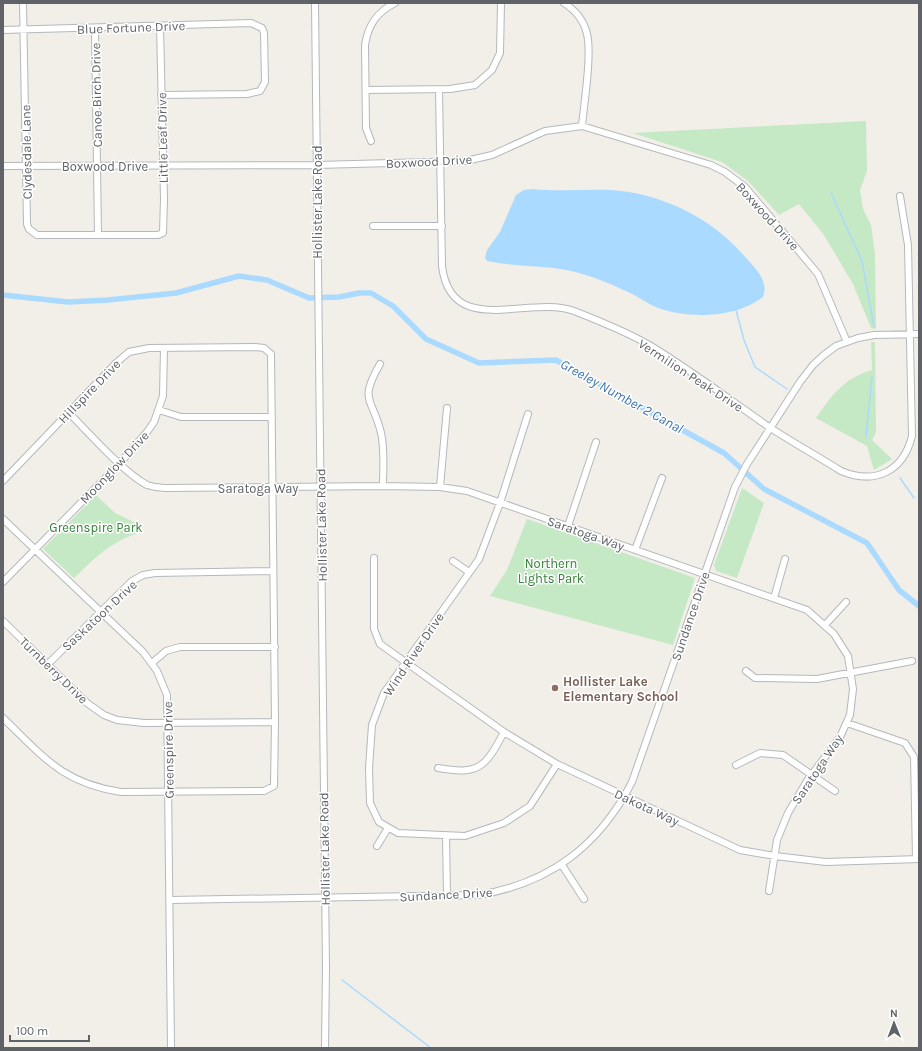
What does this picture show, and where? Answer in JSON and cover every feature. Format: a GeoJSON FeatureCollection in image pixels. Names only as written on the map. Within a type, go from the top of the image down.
{"type":"FeatureCollection","features":[{"type":"Feature","properties":{"kind":"street","name":"Clydesdale Lane"},"geometry":{"type":"LineString","coordinates":[[23,3],[27,224],[32,233],[40,236],[98,235]]}},
{"type":"Feature","properties":{"kind":"street","name":"Hollister Lake Road"},"geometry":{"type":"LineString","coordinates":[[315,3],[325,897],[325,1045]]}},
{"type":"Feature","properties":{"kind":"street"},"geometry":{"type":"LineString","coordinates":[[371,141],[366,128],[365,45],[367,34],[377,16],[395,3]]}},
{"type":"Feature","properties":{"kind":"street"},"geometry":{"type":"LineString","coordinates":[[366,90],[439,90],[463,88],[475,84],[492,70],[499,57],[502,43],[501,3]]}},
{"type":"Feature","properties":{"kind":"street"},"geometry":{"type":"LineString","coordinates":[[564,3],[577,14],[588,36],[582,126]]}},
{"type":"Feature","properties":{"kind":"street","name":"Blue Fortune Drive"},"geometry":{"type":"LineString","coordinates":[[3,30],[251,23],[258,25],[264,33],[265,82],[260,90],[247,94],[161,95]]}},
{"type":"Feature","properties":{"kind":"street","name":"Little Leaf Drive"},"geometry":{"type":"LineString","coordinates":[[98,235],[158,235],[163,233],[160,26]]}},
{"type":"Feature","properties":{"kind":"street","name":"Canoe Birch Drive"},"geometry":{"type":"LineString","coordinates":[[95,28],[98,235]]}},
{"type":"Feature","properties":{"kind":"street","name":"Vermilion Peak Drive"},"geometry":{"type":"LineString","coordinates":[[439,90],[443,278],[451,292],[464,304],[475,309],[486,311],[550,307],[574,311],[649,345],[770,428],[841,471],[852,476],[877,475],[887,472],[896,466],[909,446],[912,436],[908,245],[900,196]]}},
{"type":"Feature","properties":{"kind":"street","name":"Boxwood Drive"},"geometry":{"type":"LineString","coordinates":[[3,166],[317,165],[441,162],[480,158],[492,155],[545,131],[582,126],[711,165],[734,178],[745,187],[818,274],[847,342]]}},
{"type":"Feature","properties":{"kind":"street"},"geometry":{"type":"LineString","coordinates":[[373,226],[442,226]]}},
{"type":"Feature","properties":{"kind":"street","name":"Sundance Drive"},"geometry":{"type":"LineString","coordinates":[[170,900],[479,895],[512,888],[543,876],[562,865],[598,833],[625,796],[638,767],[738,481],[770,428],[813,365],[826,353],[847,342],[874,335],[919,334]]}},
{"type":"Feature","properties":{"kind":"street","name":"Hillspire Drive"},"geometry":{"type":"LineString","coordinates":[[3,481],[122,356],[139,349],[256,347],[268,350],[271,357],[272,417]]}},
{"type":"Feature","properties":{"kind":"street","name":"Moonglow Drive"},"geometry":{"type":"LineString","coordinates":[[3,582],[120,463],[147,432],[159,410],[165,384],[164,348]]}},
{"type":"Feature","properties":{"kind":"street"},"geometry":{"type":"LineString","coordinates":[[380,364],[370,382],[368,397],[381,433],[383,486]]}},
{"type":"Feature","properties":{"kind":"street"},"geometry":{"type":"LineString","coordinates":[[440,487],[447,408]]}},
{"type":"Feature","properties":{"kind":"street"},"geometry":{"type":"LineString","coordinates":[[3,718],[59,771],[85,784],[121,792],[169,792],[264,791],[272,789],[276,782],[272,417],[181,417],[159,410]]}},
{"type":"Feature","properties":{"kind":"street","name":"Saratoga Way"},"geometry":{"type":"LineString","coordinates":[[69,413],[120,463],[145,484],[157,488],[383,486],[440,487],[467,491],[807,610],[834,634],[848,656],[853,689],[850,715],[840,737],[812,775],[788,814],[777,840],[769,891]]}},
{"type":"Feature","properties":{"kind":"street","name":"Wind River Drive"},"geometry":{"type":"LineString","coordinates":[[388,828],[378,822],[370,803],[369,768],[372,725],[384,693],[479,559],[500,502],[528,414]]}},
{"type":"Feature","properties":{"kind":"street"},"geometry":{"type":"LineString","coordinates":[[568,526],[596,442]]}},
{"type":"Feature","properties":{"kind":"street"},"geometry":{"type":"LineString","coordinates":[[635,550],[662,478]]}},
{"type":"Feature","properties":{"kind":"street","name":"Greenspire Drive"},"geometry":{"type":"LineString","coordinates":[[3,519],[100,611],[152,663],[168,694],[171,1048]]}},
{"type":"Feature","properties":{"kind":"street","name":"Dakota Way"},"geometry":{"type":"LineString","coordinates":[[374,558],[374,630],[380,644],[504,732],[557,764],[740,850],[826,862],[918,859]]}},
{"type":"Feature","properties":{"kind":"street"},"geometry":{"type":"LineString","coordinates":[[774,598],[785,559]]}},
{"type":"Feature","properties":{"kind":"street"},"geometry":{"type":"LineString","coordinates":[[453,560],[469,572]]}},
{"type":"Feature","properties":{"kind":"street","name":"Saskatoon Drive"},"geometry":{"type":"LineString","coordinates":[[48,664],[132,581],[144,575],[155,573],[273,570]]}},
{"type":"Feature","properties":{"kind":"street"},"geometry":{"type":"LineString","coordinates":[[825,625],[846,602]]}},
{"type":"Feature","properties":{"kind":"street","name":"Turnberry Drive"},"geometry":{"type":"LineString","coordinates":[[3,621],[87,703],[104,715],[128,722],[275,722]]}},
{"type":"Feature","properties":{"kind":"street"},"geometry":{"type":"LineString","coordinates":[[152,663],[166,651],[180,647],[275,647]]}},
{"type":"Feature","properties":{"kind":"street"},"geometry":{"type":"LineString","coordinates":[[746,672],[755,678],[817,679],[912,661]]}},
{"type":"Feature","properties":{"kind":"street"},"geometry":{"type":"LineString","coordinates":[[847,723],[905,743],[914,757],[918,859]]}},
{"type":"Feature","properties":{"kind":"street"},"geometry":{"type":"LineString","coordinates":[[438,768],[460,771],[469,771],[477,768],[485,762],[504,732]]}},
{"type":"Feature","properties":{"kind":"street"},"geometry":{"type":"LineString","coordinates":[[736,765],[760,753],[783,755],[835,791]]}},
{"type":"Feature","properties":{"kind":"street"},"geometry":{"type":"LineString","coordinates":[[378,846],[388,828],[398,833],[465,836],[504,823],[530,806],[557,764]]}},
{"type":"Feature","properties":{"kind":"street"},"geometry":{"type":"LineString","coordinates":[[446,835],[447,896]]}},
{"type":"Feature","properties":{"kind":"street"},"geometry":{"type":"LineString","coordinates":[[562,865],[584,899]]}},
{"type":"Feature","properties":{"kind":"green space"},"geometry":{"type":"Polygon","coordinates":[[[866,121],[867,171],[860,190],[863,209],[871,225],[875,255],[876,329],[871,328],[853,284],[824,235],[799,204],[779,215],[748,181],[722,162],[633,133],[866,121]]]}},
{"type":"Feature","properties":{"kind":"green space"},"geometry":{"type":"Polygon","coordinates":[[[871,342],[875,342],[876,432],[872,440],[892,459],[874,470],[867,446],[816,418],[840,388],[862,373],[872,370],[871,342]]]}},
{"type":"Feature","properties":{"kind":"green space"},"geometry":{"type":"Polygon","coordinates":[[[742,488],[764,503],[737,578],[716,571],[714,565],[742,488]]]}},
{"type":"Feature","properties":{"kind":"green space","name":"Greenspire Park"},"geometry":{"type":"Polygon","coordinates":[[[96,495],[115,513],[138,524],[138,533],[119,541],[103,551],[74,578],[43,549],[96,495]]]}},
{"type":"Feature","properties":{"kind":"green space","name":"Northern Lights Park"},"geometry":{"type":"Polygon","coordinates":[[[527,519],[695,578],[673,645],[490,596],[507,570],[527,519]]]}},
{"type":"Feature","properties":{"kind":"water"},"geometry":{"type":"Polygon","coordinates":[[[524,190],[610,190],[629,192],[667,202],[685,210],[718,231],[750,262],[763,281],[763,297],[752,304],[726,313],[698,315],[684,314],[658,308],[619,288],[579,273],[561,269],[487,261],[485,258],[487,250],[500,232],[516,195],[524,190]]]}},
{"type":"Feature","properties":{"kind":"waterway"},"geometry":{"type":"LineString","coordinates":[[831,193],[862,261],[874,327]]}},
{"type":"Feature","properties":{"kind":"waterway","name":"Greeley Number 2 Canal"},"geometry":{"type":"LineString","coordinates":[[3,295],[68,302],[108,300],[176,293],[239,276],[267,280],[309,298],[339,297],[359,293],[371,293],[393,306],[426,339],[479,363],[556,360],[724,453],[764,489],[867,543],[899,590],[919,606]]}},
{"type":"Feature","properties":{"kind":"waterway"},"geometry":{"type":"LineString","coordinates":[[736,310],[744,340],[755,367],[787,389]]}},
{"type":"Feature","properties":{"kind":"waterway"},"geometry":{"type":"LineString","coordinates":[[866,437],[872,376]]}},
{"type":"Feature","properties":{"kind":"waterway"},"geometry":{"type":"LineString","coordinates":[[900,478],[914,498]]}},
{"type":"Feature","properties":{"kind":"waterway"},"geometry":{"type":"LineString","coordinates":[[342,980],[431,1048]]}},
{"type":"Feature","properties":{"kind":"place","name":"Hollister Lake Elementary School"},"geometry":{"type":"Point","coordinates":[555,688]}}]}
